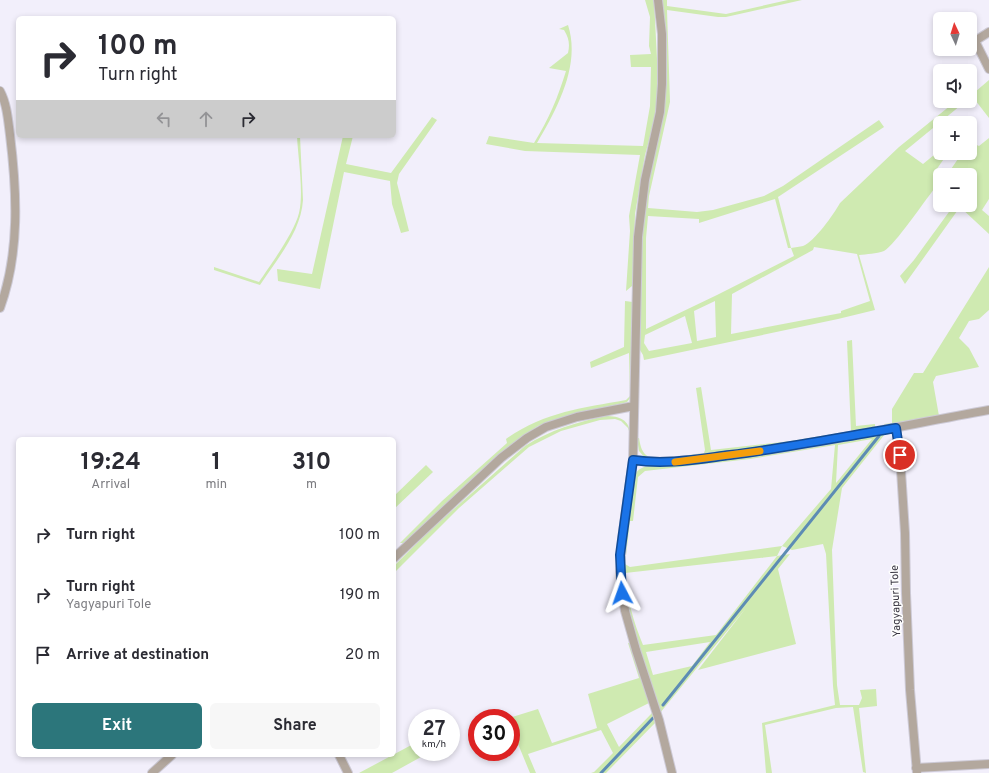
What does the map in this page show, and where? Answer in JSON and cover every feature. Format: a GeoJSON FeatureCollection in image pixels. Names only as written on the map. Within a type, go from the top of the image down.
{"type":"FeatureCollection","features":[{"type":"Feature","properties":{"kind":"street"},"geometry":{"type":"LineString","coordinates":[[658,0],[662,34],[662,84],[660,112],[645,180],[638,236],[633,460],[620,555],[622,593],[626,618],[660,720],[672,773]]}},
{"type":"Feature","properties":{"kind":"street"},"geometry":{"type":"LineString","coordinates":[[989,32],[975,41],[989,69]]}},
{"type":"Feature","properties":{"kind":"street"},"geometry":{"type":"LineString","coordinates":[[0,91],[7,112],[14,165],[16,213],[13,248],[0,308]]}},
{"type":"Feature","properties":{"kind":"street"},"geometry":{"type":"LineString","coordinates":[[396,556],[501,458],[527,438],[546,427],[577,417],[634,406]]}},
{"type":"Feature","properties":{"kind":"street"},"geometry":{"type":"LineString","coordinates":[[633,460],[653,463],[674,462],[772,450],[989,410]]}},
{"type":"Feature","properties":{"kind":"street","name":"Yagyapuri Tole"},"geometry":{"type":"LineString","coordinates":[[896,428],[900,455],[905,533],[910,690],[916,771]]}},
{"type":"Feature","properties":{"kind":"street"},"geometry":{"type":"LineString","coordinates":[[152,773],[170,757]]}},
{"type":"Feature","properties":{"kind":"street"},"geometry":{"type":"LineString","coordinates":[[340,757],[348,773]]}},
{"type":"Feature","properties":{"kind":"street"},"geometry":{"type":"LineString","coordinates":[[916,771],[989,764]]}},
{"type":"Feature","properties":{"kind":"green space"},"geometry":{"type":"Polygon","coordinates":[[[645,0],[654,0],[657,59],[657,103],[654,122],[645,155],[635,214],[633,283],[632,286],[626,291],[630,231],[629,216],[640,155],[525,151],[486,144],[489,136],[534,143],[553,108],[566,71],[549,68],[568,53],[569,41],[564,30],[559,29],[568,25],[571,40],[569,71],[559,101],[537,143],[643,146],[650,106],[651,67],[631,67],[630,55],[651,54],[649,46],[650,17],[645,0]]]}},
{"type":"Feature","properties":{"kind":"green space"},"geometry":{"type":"Polygon","coordinates":[[[662,0],[667,0],[667,6],[726,14],[788,0],[802,0],[726,17],[667,10],[670,102],[649,196],[648,208],[697,212],[713,210],[764,196],[783,186],[879,120],[884,127],[778,197],[791,248],[803,246],[813,239],[829,220],[840,203],[899,147],[933,120],[933,128],[905,151],[923,164],[933,156],[933,160],[943,160],[938,168],[933,168],[933,191],[889,247],[884,251],[859,255],[875,310],[644,360],[640,350],[642,238],[649,178],[664,112],[662,0]],[[775,199],[699,223],[699,219],[648,216],[646,238],[646,329],[717,295],[794,256],[791,248],[788,248],[775,199]],[[814,247],[813,250],[732,294],[731,334],[841,313],[841,311],[870,301],[857,254],[814,247]],[[715,301],[694,311],[697,341],[716,337],[715,301]],[[685,316],[645,335],[644,343],[649,351],[692,343],[685,316]]]}},
{"type":"Feature","properties":{"kind":"green space"},"geometry":{"type":"Polygon","coordinates":[[[989,80],[989,118],[977,102],[977,90],[989,80]]]}},
{"type":"Feature","properties":{"kind":"green space"},"geometry":{"type":"Polygon","coordinates":[[[947,108],[957,108],[948,116],[937,116],[947,108]]]}},
{"type":"Feature","properties":{"kind":"green space"},"geometry":{"type":"Polygon","coordinates":[[[432,117],[437,120],[399,174],[397,183],[409,231],[401,233],[392,204],[390,181],[344,172],[320,289],[278,281],[277,269],[312,274],[343,138],[352,138],[346,164],[391,173],[432,117]]]}},
{"type":"Feature","properties":{"kind":"green space"},"geometry":{"type":"Polygon","coordinates":[[[297,138],[300,138],[303,200],[298,223],[281,255],[260,285],[214,270],[214,267],[259,282],[282,248],[296,221],[299,213],[301,185],[297,138]]]}},
{"type":"Feature","properties":{"kind":"green space"},"geometry":{"type":"Polygon","coordinates":[[[989,138],[989,199],[982,210],[989,216],[989,234],[965,212],[977,212],[977,168],[952,168],[957,160],[977,160],[977,145],[979,146],[989,138]]]}},
{"type":"Feature","properties":{"kind":"green space"},"geometry":{"type":"Polygon","coordinates":[[[949,212],[956,212],[905,284],[900,276],[914,260],[949,212]]]}},
{"type":"Feature","properties":{"kind":"green space"},"geometry":{"type":"Polygon","coordinates":[[[989,267],[989,310],[979,319],[969,321],[959,338],[969,348],[979,367],[936,376],[933,382],[939,416],[885,426],[884,424],[892,423],[892,409],[914,373],[923,373],[989,267]]]}},
{"type":"Feature","properties":{"kind":"green space"},"geometry":{"type":"Polygon","coordinates":[[[625,301],[633,302],[631,397],[627,402],[563,417],[538,426],[523,436],[484,468],[406,543],[400,543],[442,501],[507,443],[506,439],[520,430],[564,412],[626,400],[630,396],[629,353],[591,368],[590,362],[624,347],[625,301]]]}},
{"type":"Feature","properties":{"kind":"green space"},"geometry":{"type":"Polygon","coordinates":[[[852,340],[856,426],[875,424],[875,428],[790,444],[671,460],[646,459],[639,451],[637,438],[639,438],[644,453],[651,457],[665,458],[704,453],[705,450],[696,388],[701,387],[711,450],[791,441],[851,431],[847,341],[852,340]]]}},
{"type":"Feature","properties":{"kind":"green space"},"geometry":{"type":"Polygon","coordinates":[[[606,416],[619,418],[626,422],[630,429],[630,434],[628,428],[621,421],[615,419],[600,420],[561,431],[529,447],[459,508],[396,571],[396,564],[429,531],[525,446],[544,435],[585,421],[606,416]]]}},
{"type":"Feature","properties":{"kind":"green space"},"geometry":{"type":"Polygon","coordinates":[[[885,434],[842,488],[832,550],[837,685],[840,705],[859,705],[862,698],[860,690],[876,689],[877,706],[859,708],[866,773],[863,772],[853,707],[836,708],[765,725],[772,773],[766,773],[762,723],[835,705],[826,554],[823,544],[792,550],[782,546],[777,556],[790,554],[778,569],[796,644],[698,670],[746,608],[660,713],[642,661],[632,625],[625,589],[624,559],[634,477],[643,467],[667,465],[885,434]],[[872,439],[838,445],[836,483],[872,439]],[[835,445],[750,459],[645,471],[638,477],[633,521],[630,521],[625,564],[630,567],[782,546],[831,489],[835,445]],[[777,556],[625,573],[631,609],[643,645],[716,635],[777,556]],[[710,642],[646,652],[653,675],[692,666],[710,642]]]}},
{"type":"Feature","properties":{"kind":"green space"},"geometry":{"type":"Polygon","coordinates":[[[426,465],[433,472],[396,507],[396,494],[426,465]]]}},
{"type":"Feature","properties":{"kind":"green space"},"geometry":{"type":"Polygon","coordinates":[[[628,643],[630,643],[649,703],[607,724],[619,747],[652,713],[655,723],[606,773],[591,773],[594,772],[613,753],[601,730],[528,754],[536,773],[530,773],[520,749],[520,715],[538,709],[552,743],[597,728],[588,694],[639,678],[628,643]]]}},
{"type":"Feature","properties":{"kind":"green space"},"geometry":{"type":"Polygon","coordinates":[[[408,747],[408,761],[414,761],[392,773],[359,773],[389,757],[396,757],[396,753],[408,747]]]}},
{"type":"Feature","properties":{"kind":"waterway"},"geometry":{"type":"LineString","coordinates":[[663,705],[879,436]]}},
{"type":"Feature","properties":{"kind":"waterway"},"geometry":{"type":"LineString","coordinates":[[601,773],[653,718]]}},
{"type":"Feature","properties":{"kind":"slow traffic"},"geometry":{"type":"LineString","coordinates":[[675,462],[760,451]]}},
{"type":"Feature","properties":{"kind":"route"},"geometry":{"type":"LineString","coordinates":[[622,593],[620,555],[633,460],[653,463],[674,462],[772,450],[896,428],[900,455]]}}]}
